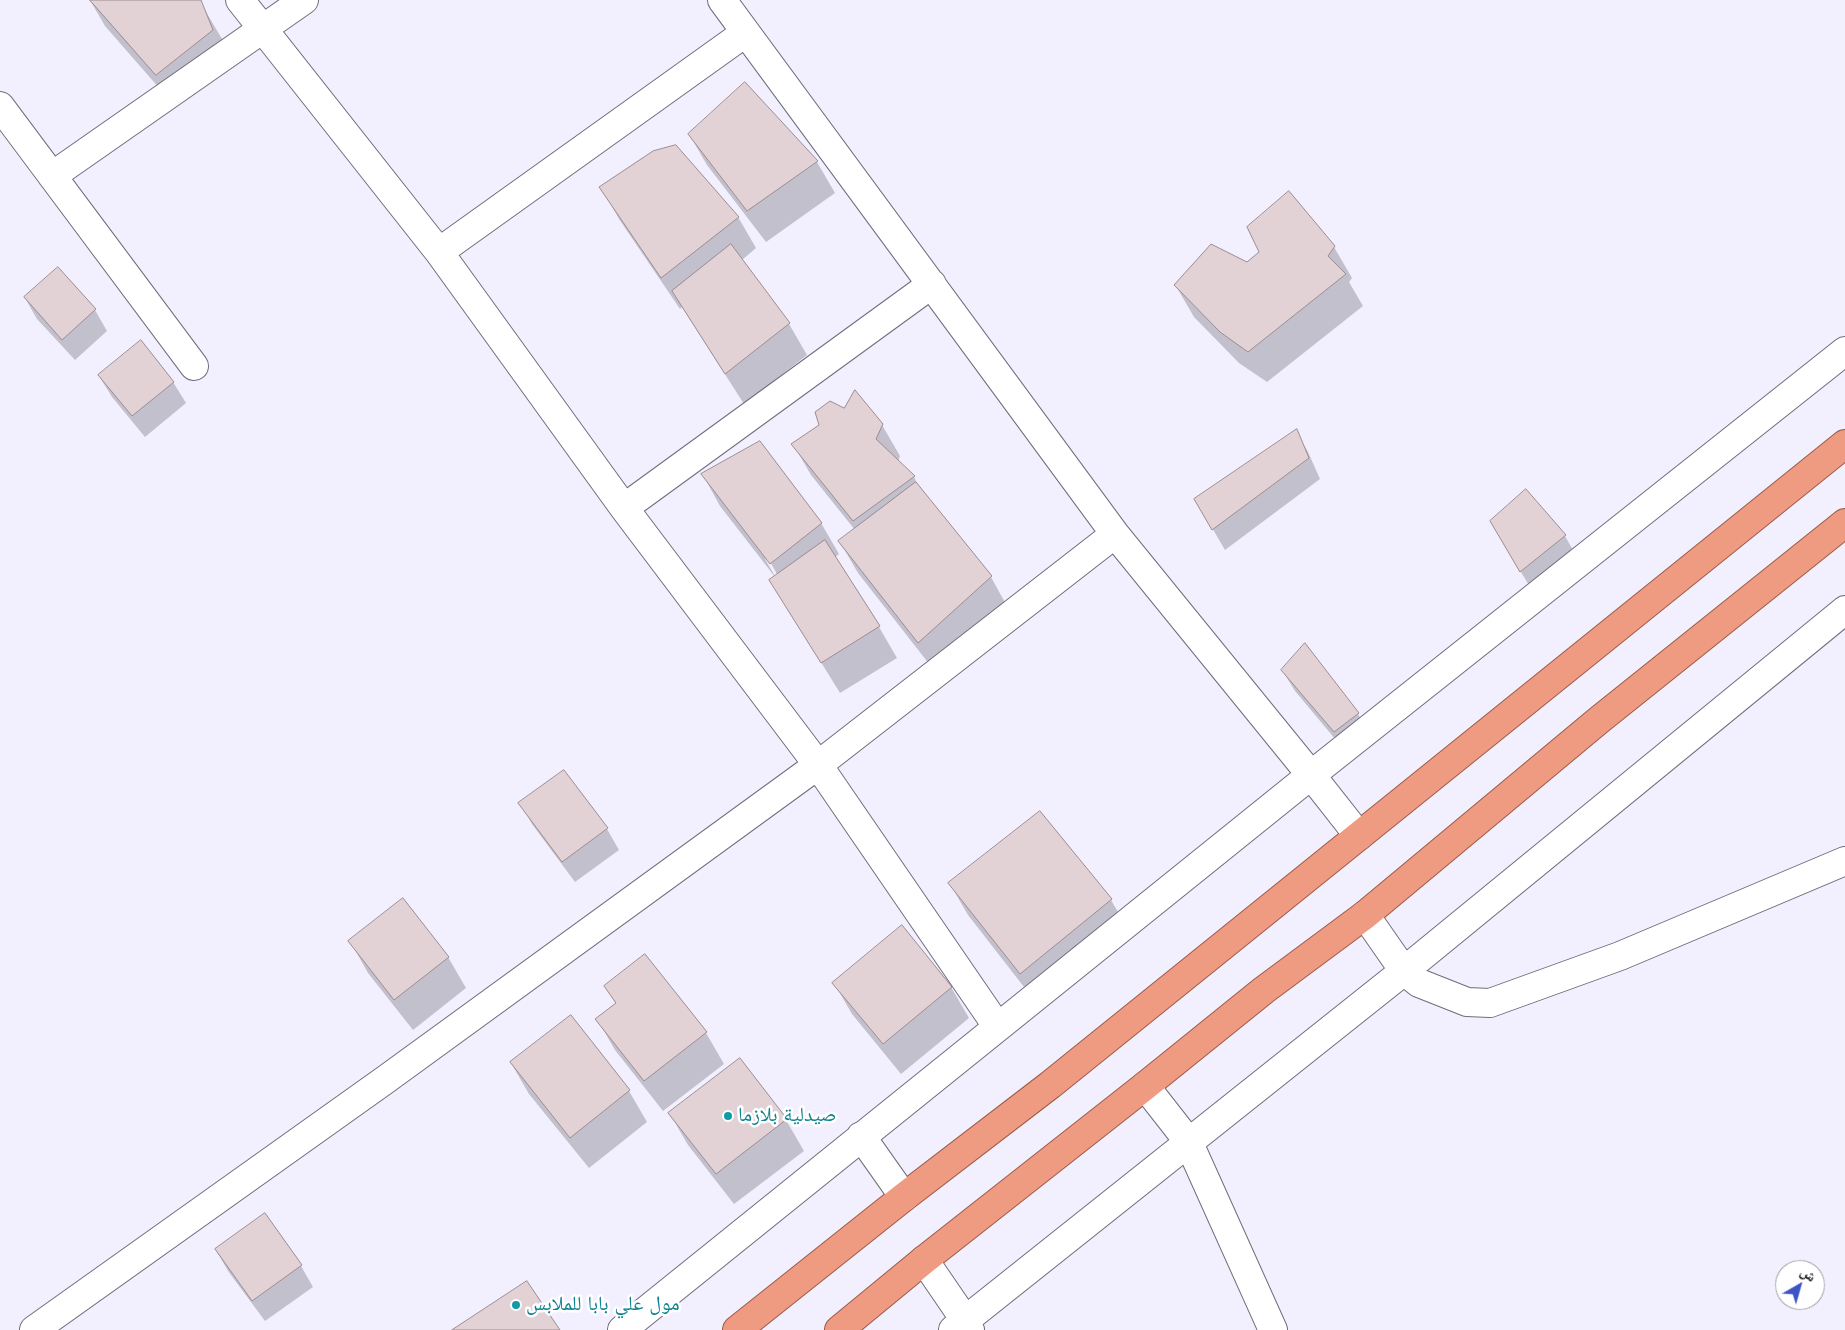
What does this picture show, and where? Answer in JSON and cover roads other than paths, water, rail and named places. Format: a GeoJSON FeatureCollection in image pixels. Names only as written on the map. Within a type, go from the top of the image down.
{"type":"FeatureCollection","features":[{"type":"Feature","properties":{"kind":"highway"},"geometry":{"type":"LineString","coordinates":[[737,1330],[904,1197],[1050,1085],[1845,444]]}},
{"type":"Feature","properties":{"kind":"highway"},"geometry":{"type":"LineString","coordinates":[[839,1330],[924,1260],[1264,990],[1365,916],[1599,720],[1845,523]]}},
{"type":"Feature","properties":{"kind":"street"},"geometry":{"type":"LineString","coordinates":[[240,0],[439,252],[624,508],[818,765],[997,1026]]}},
{"type":"Feature","properties":{"kind":"street"},"geometry":{"type":"LineString","coordinates":[[52,176],[304,0]]}},
{"type":"Feature","properties":{"kind":"street"},"geometry":{"type":"LineString","coordinates":[[722,0],[1115,534],[1359,836]]}},
{"type":"Feature","properties":{"kind":"street"},"geometry":{"type":"LineString","coordinates":[[439,252],[745,33]]}},
{"type":"Feature","properties":{"kind":"street"},"geometry":{"type":"LineString","coordinates":[[0,106],[194,366]]}},
{"type":"Feature","properties":{"kind":"street"},"geometry":{"type":"LineString","coordinates":[[624,508],[932,284]]}},
{"type":"Feature","properties":{"kind":"street"},"geometry":{"type":"LineString","coordinates":[[622,1330],[997,1026],[1845,351]]}},
{"type":"Feature","properties":{"kind":"street"},"geometry":{"type":"LineString","coordinates":[[34,1330],[393,1075],[818,765],[1115,534]]}},
{"type":"Feature","properties":{"kind":"street"},"geometry":{"type":"LineString","coordinates":[[924,1260],[962,1327],[1188,1141],[1404,971],[1845,610]]}},
{"type":"Feature","properties":{"kind":"street"},"geometry":{"type":"LineString","coordinates":[[1365,916],[1404,971],[1419,983],[1467,1002],[1490,1003],[1620,956],[1845,861]]}},
{"type":"Feature","properties":{"kind":"street"},"geometry":{"type":"LineString","coordinates":[[1145,1086],[1188,1141],[1273,1330]]}},
{"type":"Feature","properties":{"kind":"street"},"geometry":{"type":"LineString","coordinates":[[861,1136],[904,1197]]}},
{"type":"Feature","properties":{"kind":"place","name":"صيدلية بلازما"},"geometry":{"type":"Point","coordinates":[728,1116]}},
{"type":"Feature","properties":{"kind":"place","name":"مول علي بابا للملابس"},"geometry":{"type":"Point","coordinates":[516,1305]}}]}
